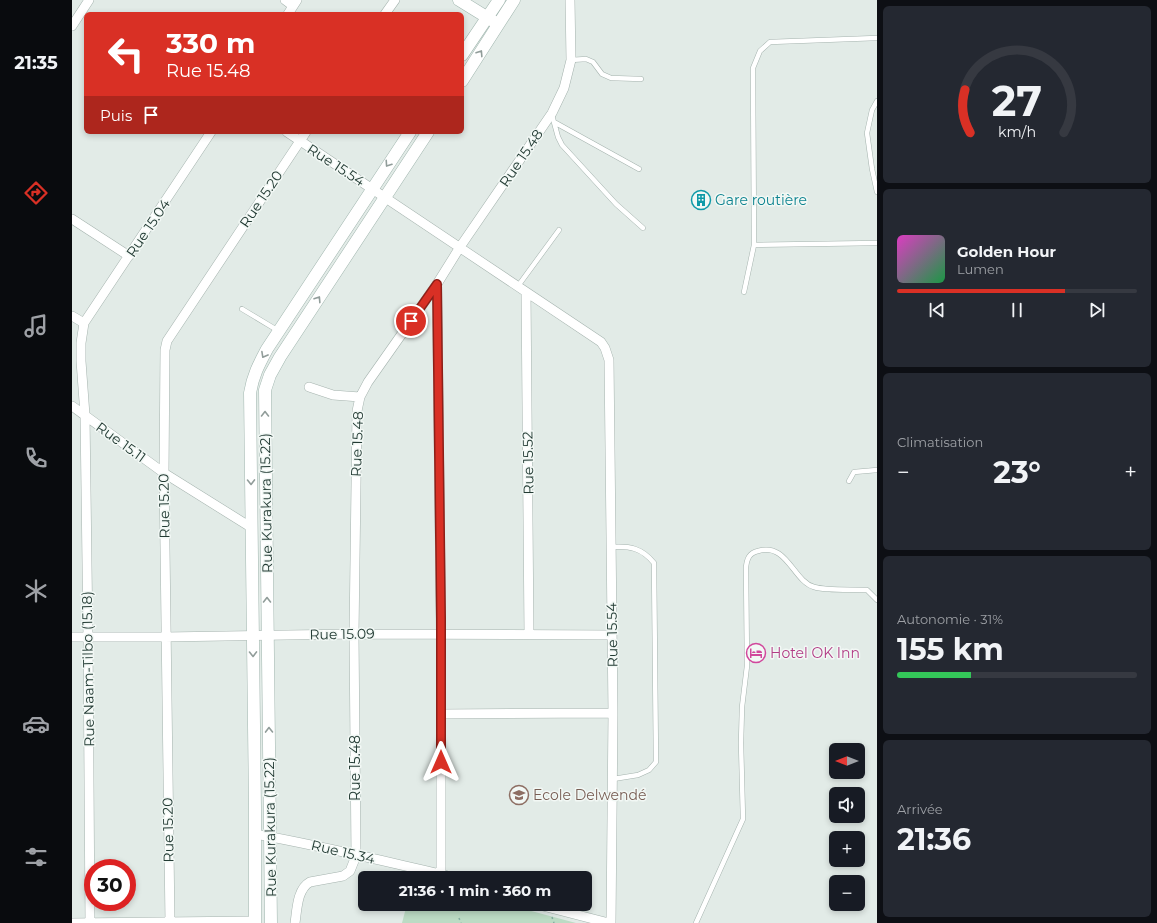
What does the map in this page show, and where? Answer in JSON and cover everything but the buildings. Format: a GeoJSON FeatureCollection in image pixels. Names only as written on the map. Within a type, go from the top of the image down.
{"type":"FeatureCollection","features":[{"type":"Feature","properties":{"kind":"main road"},"geometry":{"type":"LineString","coordinates":[[459,0],[499,25]]}},
{"type":"Feature","properties":{"kind":"main road"},"geometry":{"type":"LineString","coordinates":[[464,52],[499,0]]}},
{"type":"Feature","properties":{"kind":"main road"},"geometry":{"type":"LineString","coordinates":[[464,78],[514,0]]}},
{"type":"Feature","properties":{"kind":"main road","name":"Rue Kurakura (15.22)"},"geometry":{"type":"LineString","coordinates":[[254,922],[255,834],[250,394],[255,371],[279,331],[409,134]]}},
{"type":"Feature","properties":{"kind":"main road","name":"Rue Kurakura (15.22)"},"geometry":{"type":"LineString","coordinates":[[271,923],[267,635],[268,541],[265,429],[266,382],[280,357],[427,134]]}},
{"type":"Feature","properties":{"kind":"street"},"geometry":{"type":"LineString","coordinates":[[72,26],[89,0]]}},
{"type":"Feature","properties":{"kind":"street"},"geometry":{"type":"LineString","coordinates":[[285,0],[295,3],[289,12]]}},
{"type":"Feature","properties":{"kind":"street"},"geometry":{"type":"LineString","coordinates":[[386,12],[395,0]]}},
{"type":"Feature","properties":{"kind":"street","name":"Rue 15.48"},"geometry":{"type":"LineString","coordinates":[[356,856],[354,634],[357,411],[360,397],[368,382],[437,284],[460,247],[553,118],[564,88],[571,60],[570,0]]}},
{"type":"Feature","properties":{"kind":"street","name":"Rue 15.04"},"geometry":{"type":"LineString","coordinates":[[84,323],[210,134]]}},
{"type":"Feature","properties":{"kind":"street","name":"Rue 15.54"},"geometry":{"type":"LineString","coordinates":[[289,134],[601,342],[605,348],[609,360],[612,547],[613,779],[610,923]]}},
{"type":"Feature","properties":{"kind":"street","name":"Rue 15.20"},"geometry":{"type":"LineString","coordinates":[[170,922],[164,473],[164,350],[167,341],[305,134]]}},
{"type":"Feature","properties":{"kind":"street"},"geometry":{"type":"LineString","coordinates":[[72,219],[129,256]]}},
{"type":"Feature","properties":{"kind":"street"},"geometry":{"type":"LineString","coordinates":[[437,284],[441,634],[441,871]]}},
{"type":"Feature","properties":{"kind":"street","name":"Rue 15.52"},"geometry":{"type":"LineString","coordinates":[[526,292],[529,634]]}},
{"type":"Feature","properties":{"kind":"street"},"geometry":{"type":"LineString","coordinates":[[72,316],[84,323]]}},
{"type":"Feature","properties":{"kind":"street","name":"Rue Naam-Tilbo (15.18)"},"geometry":{"type":"LineString","coordinates":[[84,323],[81,344],[81,361],[85,415],[90,923]]}},
{"type":"Feature","properties":{"kind":"street"},"geometry":{"type":"LineString","coordinates":[[309,387],[333,395],[360,397]]}},
{"type":"Feature","properties":{"kind":"street","name":"Rue 15.11"},"geometry":{"type":"LineString","coordinates":[[72,406],[164,473],[252,528]]}},
{"type":"Feature","properties":{"kind":"street","name":"Rue 15.09"},"geometry":{"type":"LineString","coordinates":[[72,637],[354,634],[612,635]]}},
{"type":"Feature","properties":{"kind":"street"},"geometry":{"type":"LineString","coordinates":[[441,714],[613,713]]}},
{"type":"Feature","properties":{"kind":"street","name":"Rue 15.34"},"geometry":{"type":"LineString","coordinates":[[255,834],[323,847],[356,856],[427,871]]}},
{"type":"Feature","properties":{"kind":"street"},"geometry":{"type":"LineString","coordinates":[[295,923],[300,895],[306,884],[343,876],[350,871],[356,856]]}},
{"type":"Feature","properties":{"kind":"street"},"geometry":{"type":"LineString","coordinates":[[563,911],[610,923]]}},
{"type":"Feature","properties":{"kind":"street"},"geometry":{"type":"LineString","coordinates":[[72,923],[254,922]]}},
{"type":"Feature","properties":{"kind":"lane"},"geometry":{"type":"LineString","coordinates":[[744,292],[754,245],[752,68],[760,51],[770,42],[877,38]]}},
{"type":"Feature","properties":{"kind":"lane"},"geometry":{"type":"LineString","coordinates":[[571,60],[586,59],[593,62],[602,74],[611,78],[641,79]]}},
{"type":"Feature","properties":{"kind":"lane"},"geometry":{"type":"LineString","coordinates":[[877,101],[872,110],[867,133],[877,192]]}},
{"type":"Feature","properties":{"kind":"lane"},"geometry":{"type":"LineString","coordinates":[[553,118],[639,169]]}},
{"type":"Feature","properties":{"kind":"lane"},"geometry":{"type":"LineString","coordinates":[[553,118],[558,137],[562,145],[616,204],[643,228]]}},
{"type":"Feature","properties":{"kind":"lane"},"geometry":{"type":"LineString","coordinates":[[518,286],[559,230]]}},
{"type":"Feature","properties":{"kind":"lane"},"geometry":{"type":"LineString","coordinates":[[754,245],[877,242]]}},
{"type":"Feature","properties":{"kind":"lane"},"geometry":{"type":"LineString","coordinates":[[242,309],[279,331]]}},
{"type":"Feature","properties":{"kind":"lane"},"geometry":{"type":"LineString","coordinates":[[849,481],[854,472],[877,470]]}},
{"type":"Feature","properties":{"kind":"lane"},"geometry":{"type":"LineString","coordinates":[[612,547],[639,549],[648,555],[654,563],[656,762],[649,770],[613,779]]}},
{"type":"Feature","properties":{"kind":"lane"},"geometry":{"type":"LineString","coordinates":[[696,923],[743,819],[741,736],[742,707],[747,666],[747,558],[754,552],[764,549],[774,551],[784,558],[802,579],[813,587],[867,590],[877,600]]}},
{"type":"Feature","properties":{"kind":"path"},"geometry":{"type":"LineString","coordinates":[[458,918],[460,923]]}},
{"type":"Feature","properties":{"kind":"green space"},"geometry":{"type":"Polygon","coordinates":[[[405,911],[531,911],[576,923],[402,923],[405,911]]]}},
{"type":"Feature","properties":{"kind":"place","name":"Gare routière"},"geometry":{"type":"Point","coordinates":[701,200]}},
{"type":"Feature","properties":{"kind":"place","name":"Hotel OK Inn"},"geometry":{"type":"Point","coordinates":[756,653]}},
{"type":"Feature","properties":{"kind":"place","name":"Ecole Delwendé"},"geometry":{"type":"Point","coordinates":[519,795]}},
{"type":"Feature","properties":{"kind":"route"},"geometry":{"type":"LineString","coordinates":[[411,321],[437,284],[441,618],[441,762]]}}]}
